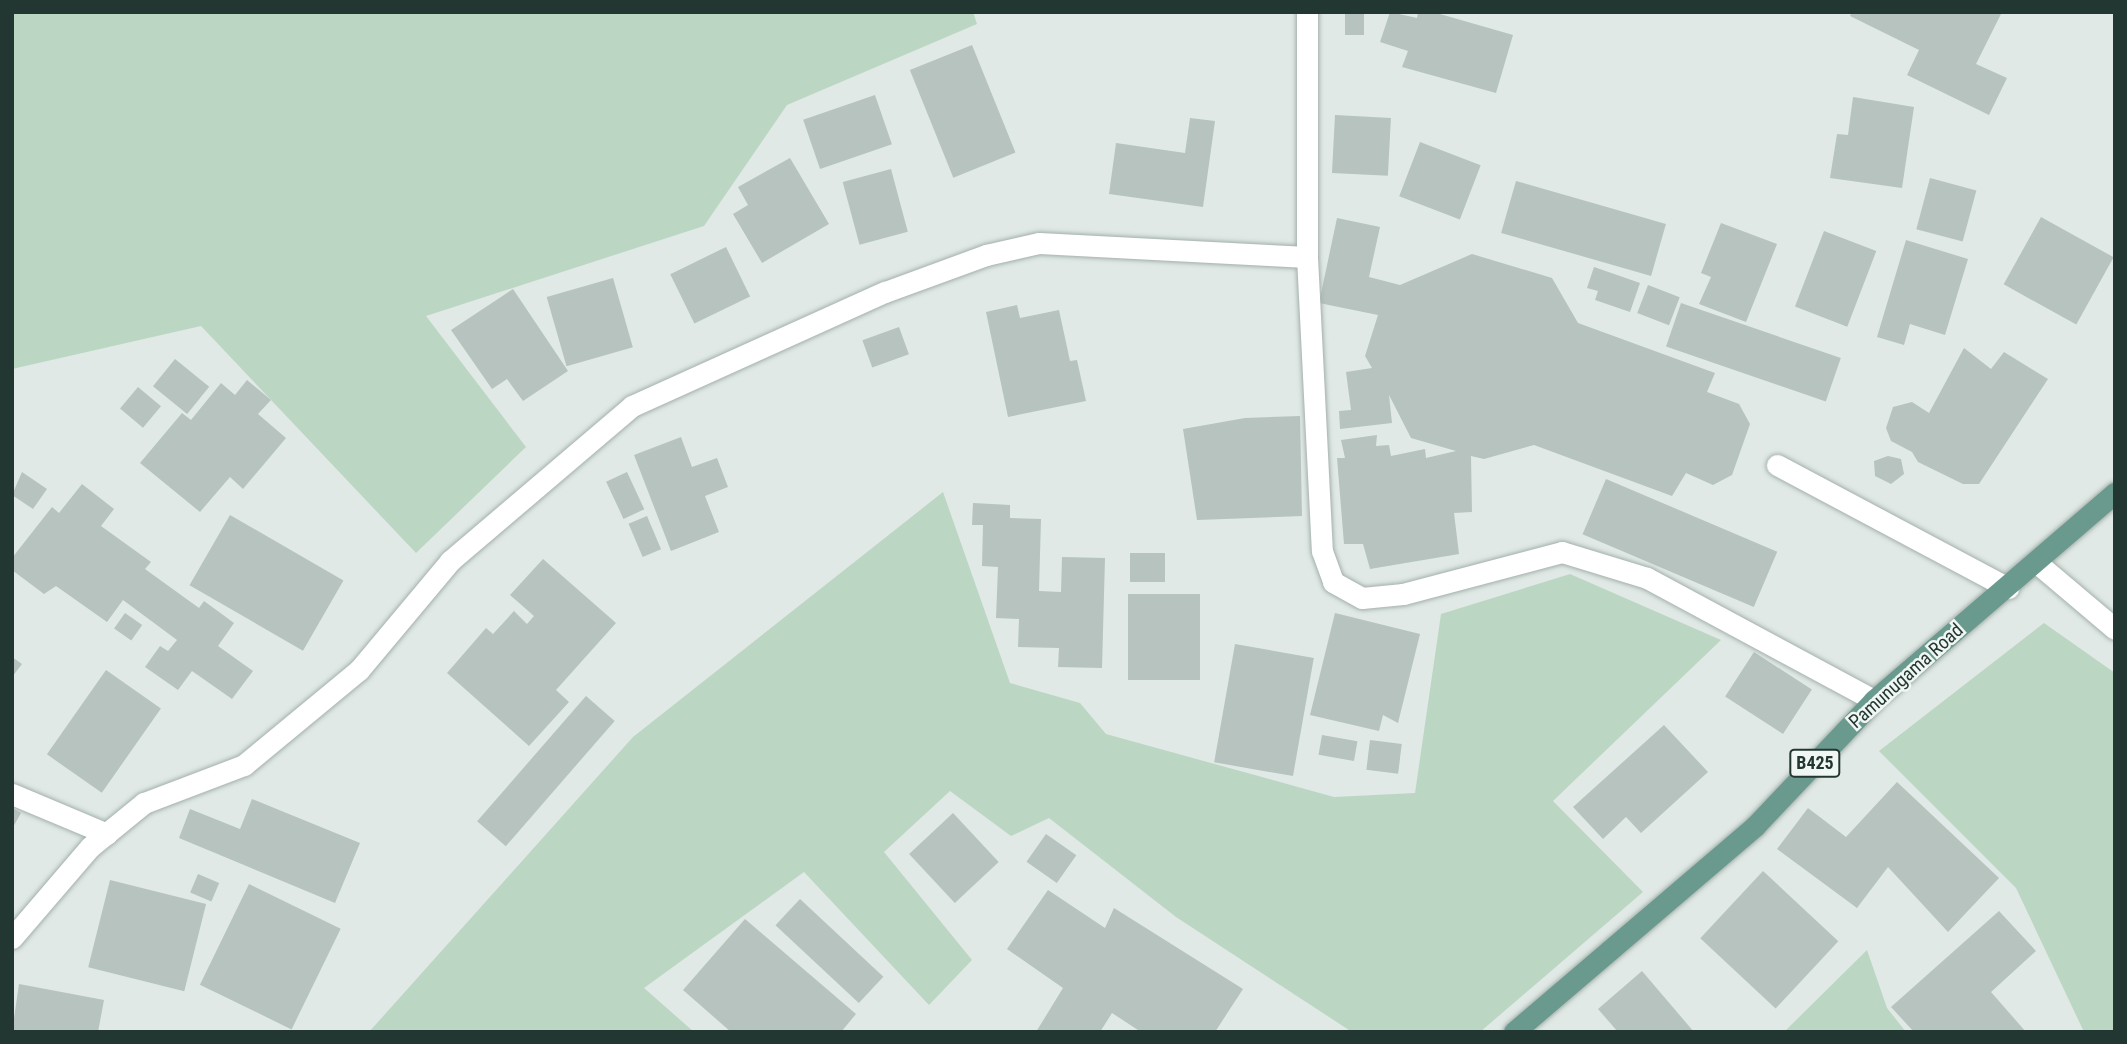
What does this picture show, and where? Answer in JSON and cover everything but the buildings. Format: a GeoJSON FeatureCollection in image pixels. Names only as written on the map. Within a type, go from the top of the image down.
{"type":"FeatureCollection","features":[{"type":"Feature","properties":{"kind":"main road","name":"Pamunugama Road"},"geometry":{"type":"LineString","coordinates":[[1514,1032],[1755,826],[1874,700],[2008,588],[2115,493]]}},
{"type":"Feature","properties":{"kind":"street"},"geometry":{"type":"LineString","coordinates":[[1307,12],[1307,257],[1322,551],[1333,582],[1362,598],[1403,594],[1562,552],[1647,578],[1874,700]]}},
{"type":"Feature","properties":{"kind":"street"},"geometry":{"type":"LineString","coordinates":[[12,939],[90,847],[144,803],[244,765],[359,670],[450,561],[632,405],[885,292],[986,256],[1039,243],[1307,257]]}},
{"type":"Feature","properties":{"kind":"street"},"geometry":{"type":"LineString","coordinates":[[1777,465],[2008,588]]}},
{"type":"Feature","properties":{"kind":"street"},"geometry":{"type":"LineString","coordinates":[[2036,563],[2115,629]]}},
{"type":"Feature","properties":{"kind":"street"},"geometry":{"type":"LineString","coordinates":[[12,794],[107,834]]}},
{"type":"Feature","properties":{"kind":"green space"},"geometry":{"type":"Polygon","coordinates":[[[12,12],[973,12],[977,24],[787,105],[704,226],[426,316],[526,447],[416,553],[201,326],[12,369],[12,12]]]}},
{"type":"Feature","properties":{"kind":"green space"},"geometry":{"type":"Polygon","coordinates":[[[943,492],[1010,683],[1080,703],[1106,734],[1334,797],[1415,793],[1441,614],[1570,574],[1721,640],[1553,801],[1643,892],[1480,1032],[1352,1032],[1176,917],[1049,818],[1011,836],[950,791],[884,852],[972,960],[929,1005],[804,872],[644,988],[694,1032],[369,1032],[633,737],[943,492]]]}},
{"type":"Feature","properties":{"kind":"green space"},"geometry":{"type":"Polygon","coordinates":[[[2044,623],[2115,673],[2115,1032],[2084,1032],[2016,888],[1879,751],[2044,623]]]}},
{"type":"Feature","properties":{"kind":"green space"},"geometry":{"type":"Polygon","coordinates":[[[1867,950],[1887,1008],[1906,1032],[1784,1032],[1867,950]]]}}]}
